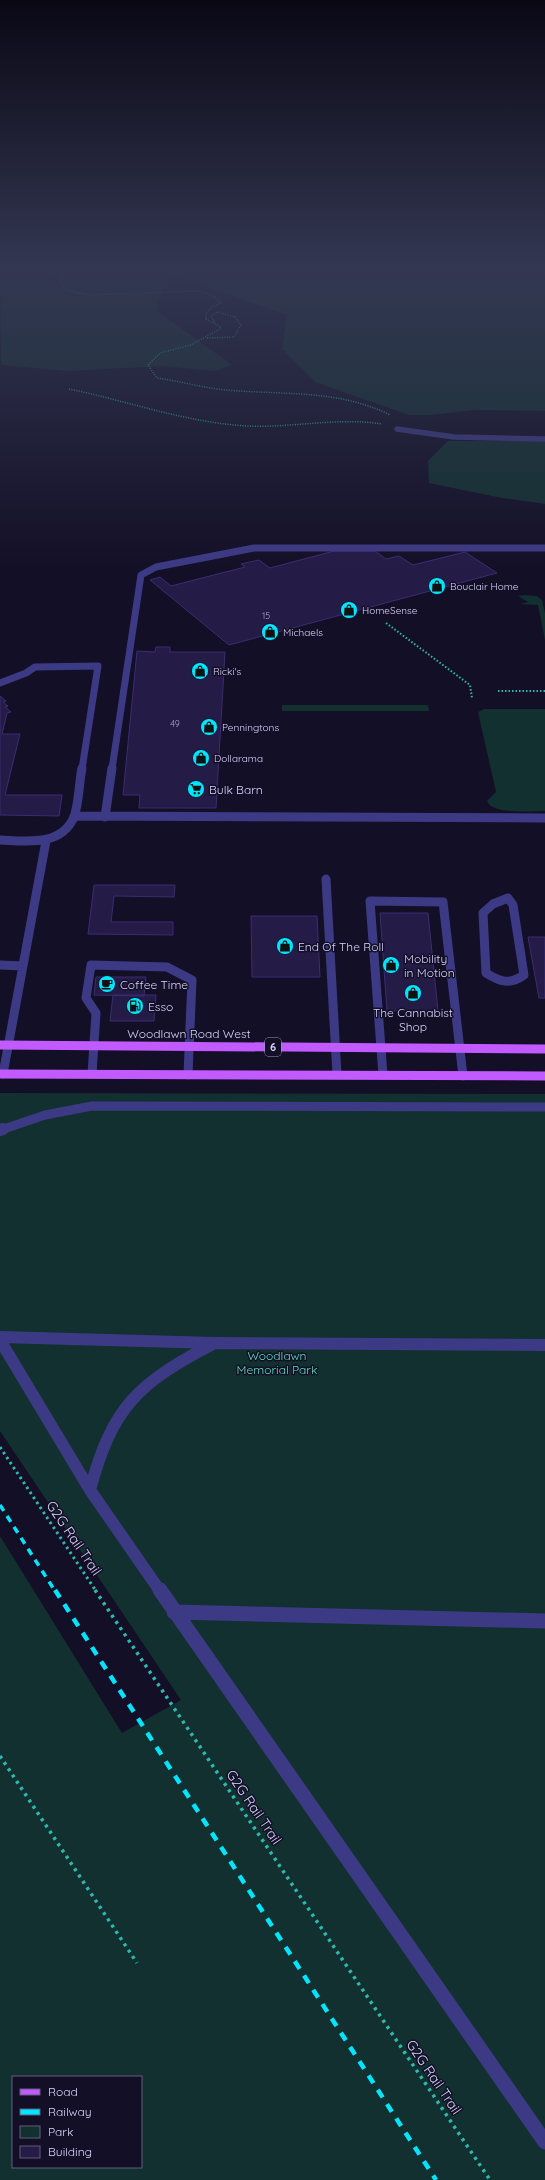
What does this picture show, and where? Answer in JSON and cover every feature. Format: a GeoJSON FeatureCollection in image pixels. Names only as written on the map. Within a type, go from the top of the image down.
{"type":"FeatureCollection","features":[{"type":"Feature","properties":{"kind":"main road","name":"Woodlawn Road West"},"geometry":{"type":"LineString","coordinates":[[4,1045],[545,1050]]}},
{"type":"Feature","properties":{"kind":"main road"},"geometry":{"type":"LineString","coordinates":[[1,1074],[545,1076]]}},
{"type":"Feature","properties":{"kind":"lane"},"geometry":{"type":"LineString","coordinates":[[397,429],[454,437],[545,439]]}},
{"type":"Feature","properties":{"kind":"lane"},"geometry":{"type":"LineString","coordinates":[[105,817],[141,575],[156,567],[254,548],[545,548]]}},
{"type":"Feature","properties":{"kind":"lane"},"geometry":{"type":"LineString","coordinates":[[0,683],[26,674],[35,668],[98,666],[74,816],[66,831],[46,841],[0,840]]}},
{"type":"Feature","properties":{"kind":"lane"},"geometry":{"type":"LineString","coordinates":[[74,816],[545,818]]}},
{"type":"Feature","properties":{"kind":"lane"},"geometry":{"type":"LineString","coordinates":[[1,1074],[4,1045],[23,966],[46,841]]}},
{"type":"Feature","properties":{"kind":"lane"},"geometry":{"type":"LineString","coordinates":[[326,879],[337,1075]]}},
{"type":"Feature","properties":{"kind":"lane"},"geometry":{"type":"LineString","coordinates":[[508,898],[513,905],[524,975],[516,982],[509,984],[496,980],[486,973],[483,920],[483,913],[493,904],[508,898]]}},
{"type":"Feature","properties":{"kind":"lane"},"geometry":{"type":"LineString","coordinates":[[383,1075],[370,901],[443,902],[462,1076]]}},
{"type":"Feature","properties":{"kind":"lane"},"geometry":{"type":"LineString","coordinates":[[92,1074],[96,1013],[86,998],[91,965],[167,967],[192,980],[188,1075]]}},
{"type":"Feature","properties":{"kind":"lane"},"geometry":{"type":"LineString","coordinates":[[0,966],[23,966]]}},
{"type":"Feature","properties":{"kind":"lane"},"geometry":{"type":"LineString","coordinates":[[0,1130],[41,1115],[68,1108],[98,1105],[545,1106]]}},
{"type":"Feature","properties":{"kind":"lane"},"geometry":{"type":"LineString","coordinates":[[0,1338],[214,1343],[545,1345]]}},
{"type":"Feature","properties":{"kind":"lane"},"geometry":{"type":"LineString","coordinates":[[0,1338],[90,1490],[545,2142]]}},
{"type":"Feature","properties":{"kind":"lane"},"geometry":{"type":"LineString","coordinates":[[90,1490],[99,1455],[114,1423],[132,1399],[154,1379],[187,1357],[214,1343]]}},
{"type":"Feature","properties":{"kind":"lane"},"geometry":{"type":"LineString","coordinates":[[174,1612],[545,1620]]}},
{"type":"Feature","properties":{"kind":"path"},"geometry":{"type":"LineString","coordinates":[[69,389],[227,424],[280,426],[367,421],[397,429],[397,424],[390,414],[352,400],[335,396],[263,393],[210,388],[157,378],[150,368]]}},
{"type":"Feature","properties":{"kind":"path"},"geometry":{"type":"LineString","coordinates":[[386,623],[470,685],[472,698]]}},
{"type":"Feature","properties":{"kind":"path"},"geometry":{"type":"LineString","coordinates":[[498,691],[545,691]]}},
{"type":"Feature","properties":{"kind":"path","name":"G2G Rail Trail"},"geometry":{"type":"LineString","coordinates":[[0,1446],[490,2180]]}},
{"type":"Feature","properties":{"kind":"path"},"geometry":{"type":"LineString","coordinates":[[0,1756],[137,1963]]}},
{"type":"Feature","properties":{"kind":"green space"},"geometry":{"type":"Polygon","coordinates":[[[31,368],[130,368],[67,371],[31,368]]]}},
{"type":"Feature","properties":{"kind":"green space"},"geometry":{"type":"Polygon","coordinates":[[[181,368],[224,368],[215,371],[181,368]]]}},
{"type":"Feature","properties":{"kind":"green space"},"geometry":{"type":"Polygon","coordinates":[[[301,368],[545,368],[545,411],[474,410],[431,415],[409,415],[315,382],[301,368]]]}},
{"type":"Feature","properties":{"kind":"green space"},"geometry":{"type":"Polygon","coordinates":[[[448,441],[545,441],[545,504],[502,498],[429,483],[428,461],[448,441]]]}},
{"type":"Feature","properties":{"kind":"green space"},"geometry":{"type":"Polygon","coordinates":[[[518,596],[537,596],[542,600],[545,613],[545,640],[538,605],[520,604],[528,602],[518,596]]]}},
{"type":"Feature","properties":{"kind":"green space"},"geometry":{"type":"Polygon","coordinates":[[[282,705],[428,705],[429,711],[282,711],[282,705]]]}},
{"type":"Feature","properties":{"kind":"green space"},"geometry":{"type":"Polygon","coordinates":[[[484,709],[545,709],[545,811],[522,812],[504,810],[490,805],[487,801],[496,792],[478,712],[484,709]]]}},
{"type":"Feature","properties":{"kind":"green space","name":"Woodlawn Memorial Park"},"geometry":{"type":"Polygon","coordinates":[[[0,1093],[545,1094],[545,2180],[0,2180],[0,1536],[122,1733],[181,1700],[0,1431],[0,1093]]]}},
{"type":"Feature","properties":{"kind":"building"},"geometry":{"type":"Polygon","coordinates":[[[334,551],[375,551],[386,559],[399,556],[413,565],[465,552],[497,573],[229,645],[150,580],[160,577],[171,586],[245,567],[241,564],[259,560],[270,568],[334,551]]]}},
{"type":"Feature","properties":{"kind":"building"},"geometry":{"type":"Polygon","coordinates":[[[156,647],[170,647],[170,652],[225,652],[216,808],[139,808],[140,795],[123,795],[137,651],[155,652],[156,647]]]}},
{"type":"Feature","properties":{"kind":"building"},"geometry":{"type":"Polygon","coordinates":[[[0,696],[6,701],[3,702],[8,706],[5,707],[11,712],[7,713],[2,734],[20,734],[5,795],[62,795],[59,816],[0,815],[0,696]]]}},
{"type":"Feature","properties":{"kind":"building"},"geometry":{"type":"Polygon","coordinates":[[[94,885],[175,885],[174,897],[114,896],[111,922],[173,922],[173,935],[88,934],[94,885]]]}},
{"type":"Feature","properties":{"kind":"building"},"geometry":{"type":"Polygon","coordinates":[[[380,913],[428,913],[438,1011],[387,1011],[380,913]]]}},
{"type":"Feature","properties":{"kind":"building","name":"End Of The Roll"},"geometry":{"type":"Polygon","coordinates":[[[251,916],[317,916],[320,977],[252,977],[251,916]]]}},
{"type":"Feature","properties":{"kind":"building"},"geometry":{"type":"Polygon","coordinates":[[[528,937],[545,937],[545,998],[539,998],[528,937]]]}},
{"type":"Feature","properties":{"kind":"building"},"geometry":{"type":"Polygon","coordinates":[[[96,977],[146,977],[144,996],[94,995],[96,977]]]}},
{"type":"Feature","properties":{"kind":"building"},"geometry":{"type":"Polygon","coordinates":[[[113,995],[156,995],[154,1021],[110,1021],[113,995]]]}},
{"type":"Feature","properties":{"kind":"railway"},"geometry":{"type":"LineString","coordinates":[[0,1505],[55,1591]]}},
{"type":"Feature","properties":{"kind":"railway"},"geometry":{"type":"LineString","coordinates":[[55,1590],[436,2180]]}},
{"type":"Feature","properties":{"kind":"place","name":"Bouclair Home"},"geometry":{"type":"Point","coordinates":[437,586]}},
{"type":"Feature","properties":{"kind":"place","name":"HomeSense"},"geometry":{"type":"Point","coordinates":[349,610]}},
{"type":"Feature","properties":{"kind":"place","name":"Michaels"},"geometry":{"type":"Point","coordinates":[270,632]}},
{"type":"Feature","properties":{"kind":"place","name":"Ricki's"},"geometry":{"type":"Point","coordinates":[200,671]}},
{"type":"Feature","properties":{"kind":"place","name":"Penningtons"},"geometry":{"type":"Point","coordinates":[209,727]}},
{"type":"Feature","properties":{"kind":"place","name":"Dollarama"},"geometry":{"type":"Point","coordinates":[201,758]}},
{"type":"Feature","properties":{"kind":"place","name":"Bulk Barn"},"geometry":{"type":"Point","coordinates":[196,789]}},
{"type":"Feature","properties":{"kind":"place","name":"End Of The Roll"},"geometry":{"type":"Point","coordinates":[285,946]}},
{"type":"Feature","properties":{"kind":"place","name":"Mobility in Motion"},"geometry":{"type":"Point","coordinates":[391,965]}},
{"type":"Feature","properties":{"kind":"place","name":"Coffee Time"},"geometry":{"type":"Point","coordinates":[107,984]}},
{"type":"Feature","properties":{"kind":"place","name":"The Cannabist Shop"},"geometry":{"type":"Point","coordinates":[413,993]}},
{"type":"Feature","properties":{"kind":"place","name":"Esso"},"geometry":{"type":"Point","coordinates":[135,1006]}}]}
